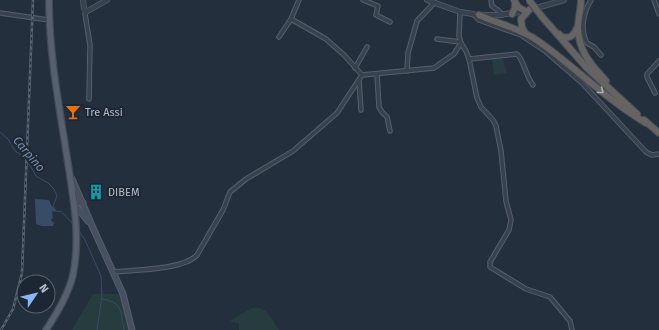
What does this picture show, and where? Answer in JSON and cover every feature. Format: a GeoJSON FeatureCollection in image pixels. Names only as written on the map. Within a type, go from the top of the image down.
{"type":"FeatureCollection","features":[{"type":"Feature","properties":{"kind":"highway"},"geometry":{"type":"LineString","coordinates":[[529,0],[587,68],[659,133]]}},
{"type":"Feature","properties":{"kind":"highway"},"geometry":{"type":"LineString","coordinates":[[578,0],[580,12]]}},
{"type":"Feature","properties":{"kind":"highway"},"geometry":{"type":"LineString","coordinates":[[584,1],[580,12],[578,26],[582,50],[588,60],[628,106]]}},
{"type":"Feature","properties":{"kind":"highway"},"geometry":{"type":"LineString","coordinates":[[514,2],[520,9],[527,10],[521,19],[522,27],[525,33]]}},
{"type":"Feature","properties":{"kind":"highway"},"geometry":{"type":"LineString","coordinates":[[512,14],[516,8],[514,2]]}},
{"type":"Feature","properties":{"kind":"highway"},"geometry":{"type":"LineString","coordinates":[[476,14],[525,33],[538,41],[627,111],[646,122]]}},
{"type":"Feature","properties":{"kind":"highway"},"geometry":{"type":"LineString","coordinates":[[543,18],[562,37],[566,38],[574,34],[578,26]]}},
{"type":"Feature","properties":{"kind":"main road"},"geometry":{"type":"LineString","coordinates":[[46,330],[67,293],[72,276],[76,249],[75,205],[50,45],[49,0]]}},
{"type":"Feature","properties":{"kind":"main road"},"geometry":{"type":"LineString","coordinates":[[68,163],[75,187],[123,294],[132,330]]}},
{"type":"Feature","properties":{"kind":"main road"},"geometry":{"type":"LineString","coordinates":[[75,205],[77,202],[83,203]]}},
{"type":"Feature","properties":{"kind":"main road"},"geometry":{"type":"LineString","coordinates":[[75,205],[93,228]]}},
{"type":"Feature","properties":{"kind":"main road"},"geometry":{"type":"LineString","coordinates":[[76,219],[78,216],[85,216]]}},
{"type":"Feature","properties":{"kind":"street"},"geometry":{"type":"LineString","coordinates":[[83,0],[90,44],[89,99]]}},
{"type":"Feature","properties":{"kind":"street"},"geometry":{"type":"LineString","coordinates":[[86,12],[107,0]]}},
{"type":"Feature","properties":{"kind":"street"},"geometry":{"type":"LineString","coordinates":[[279,37],[291,20],[299,0]]}},
{"type":"Feature","properties":{"kind":"street"},"geometry":{"type":"LineString","coordinates":[[363,0],[378,6],[376,15],[390,22]]}},
{"type":"Feature","properties":{"kind":"street"},"geometry":{"type":"LineString","coordinates":[[427,0],[460,12],[502,15],[512,14],[564,0]]}},
{"type":"Feature","properties":{"kind":"street"},"geometry":{"type":"LineString","coordinates":[[491,0],[492,6],[502,15]]}},
{"type":"Feature","properties":{"kind":"street"},"geometry":{"type":"LineString","coordinates":[[544,0],[547,5]]}},
{"type":"Feature","properties":{"kind":"street"},"geometry":{"type":"LineString","coordinates":[[591,0],[584,16],[584,29],[587,43],[594,47],[601,55]]}},
{"type":"Feature","properties":{"kind":"street"},"geometry":{"type":"LineString","coordinates":[[654,0],[659,14]]}},
{"type":"Feature","properties":{"kind":"street"},"geometry":{"type":"LineString","coordinates":[[408,71],[408,53],[417,21],[434,3]]}},
{"type":"Feature","properties":{"kind":"street"},"geometry":{"type":"LineString","coordinates":[[362,75],[434,68],[454,54],[460,42],[460,12]]}},
{"type":"Feature","properties":{"kind":"street"},"geometry":{"type":"LineString","coordinates":[[0,13],[49,20]]}},
{"type":"Feature","properties":{"kind":"street"},"geometry":{"type":"LineString","coordinates":[[476,14],[479,20],[521,35],[544,50],[586,86],[646,152],[652,155],[659,154]]}},
{"type":"Feature","properties":{"kind":"street"},"geometry":{"type":"LineString","coordinates":[[291,20],[326,39],[362,75]]}},
{"type":"Feature","properties":{"kind":"street"},"geometry":{"type":"LineString","coordinates":[[438,39],[460,42],[469,59],[477,98],[481,107],[493,120],[496,126],[501,151],[506,202],[511,220],[509,230],[490,262],[490,267],[526,289],[550,297],[570,321],[572,330]]}},
{"type":"Feature","properties":{"kind":"street"},"geometry":{"type":"LineString","coordinates":[[356,68],[367,47]]}},
{"type":"Feature","properties":{"kind":"street"},"geometry":{"type":"LineString","coordinates":[[469,59],[513,54],[519,55],[525,72],[533,85]]}},
{"type":"Feature","properties":{"kind":"street"},"geometry":{"type":"LineString","coordinates":[[656,92],[646,77],[659,61]]}},
{"type":"Feature","properties":{"kind":"street"},"geometry":{"type":"LineString","coordinates":[[377,74],[379,107],[387,118],[390,131]]}},
{"type":"Feature","properties":{"kind":"street"},"geometry":{"type":"LineString","coordinates":[[114,272],[178,265],[192,260],[223,211],[230,192],[246,179],[293,151],[306,140],[337,112],[362,75]]}},
{"type":"Feature","properties":{"kind":"street"},"geometry":{"type":"LineString","coordinates":[[359,80],[361,110]]}},
{"type":"Feature","properties":{"kind":"green space"},"geometry":{"type":"Polygon","coordinates":[[[492,59],[503,59],[507,73],[494,75],[492,59]]]}},
{"type":"Feature","properties":{"kind":"green space"},"geometry":{"type":"Polygon","coordinates":[[[93,294],[123,294],[124,298],[122,304],[126,304],[131,330],[72,330],[93,294]]]}},
{"type":"Feature","properties":{"kind":"green space"},"geometry":{"type":"Polygon","coordinates":[[[255,307],[267,312],[279,330],[239,330],[239,324],[230,321],[255,307]]]}},
{"type":"Feature","properties":{"kind":"water"},"geometry":{"type":"Polygon","coordinates":[[[35,199],[49,200],[56,211],[52,211],[53,218],[51,219],[52,222],[54,222],[53,226],[42,226],[36,224],[35,199]]]}},
{"type":"Feature","properties":{"kind":"waterway","name":"Carpino"},"geometry":{"type":"LineString","coordinates":[[0,132],[8,139],[15,151],[23,156],[36,176],[48,183],[54,189],[57,196],[53,206],[56,211],[62,212],[74,225]]}},
{"type":"Feature","properties":{"kind":"waterway","name":"Carpino"},"geometry":{"type":"LineString","coordinates":[[79,231],[85,240],[101,276],[102,296],[97,330]]}},
{"type":"Feature","properties":{"kind":"waterway"},"geometry":{"type":"LineString","coordinates":[[102,299],[118,306],[120,309],[124,330]]}},
{"type":"Feature","properties":{"kind":"railway"},"geometry":{"type":"LineString","coordinates":[[1,330],[13,309],[22,273],[33,0]]}},
{"type":"Feature","properties":{"kind":"place","name":"Tre Assi"},"geometry":{"type":"Point","coordinates":[73,112]}},
{"type":"Feature","properties":{"kind":"place","name":"DIBEM"},"geometry":{"type":"Point","coordinates":[96,192]}}]}
